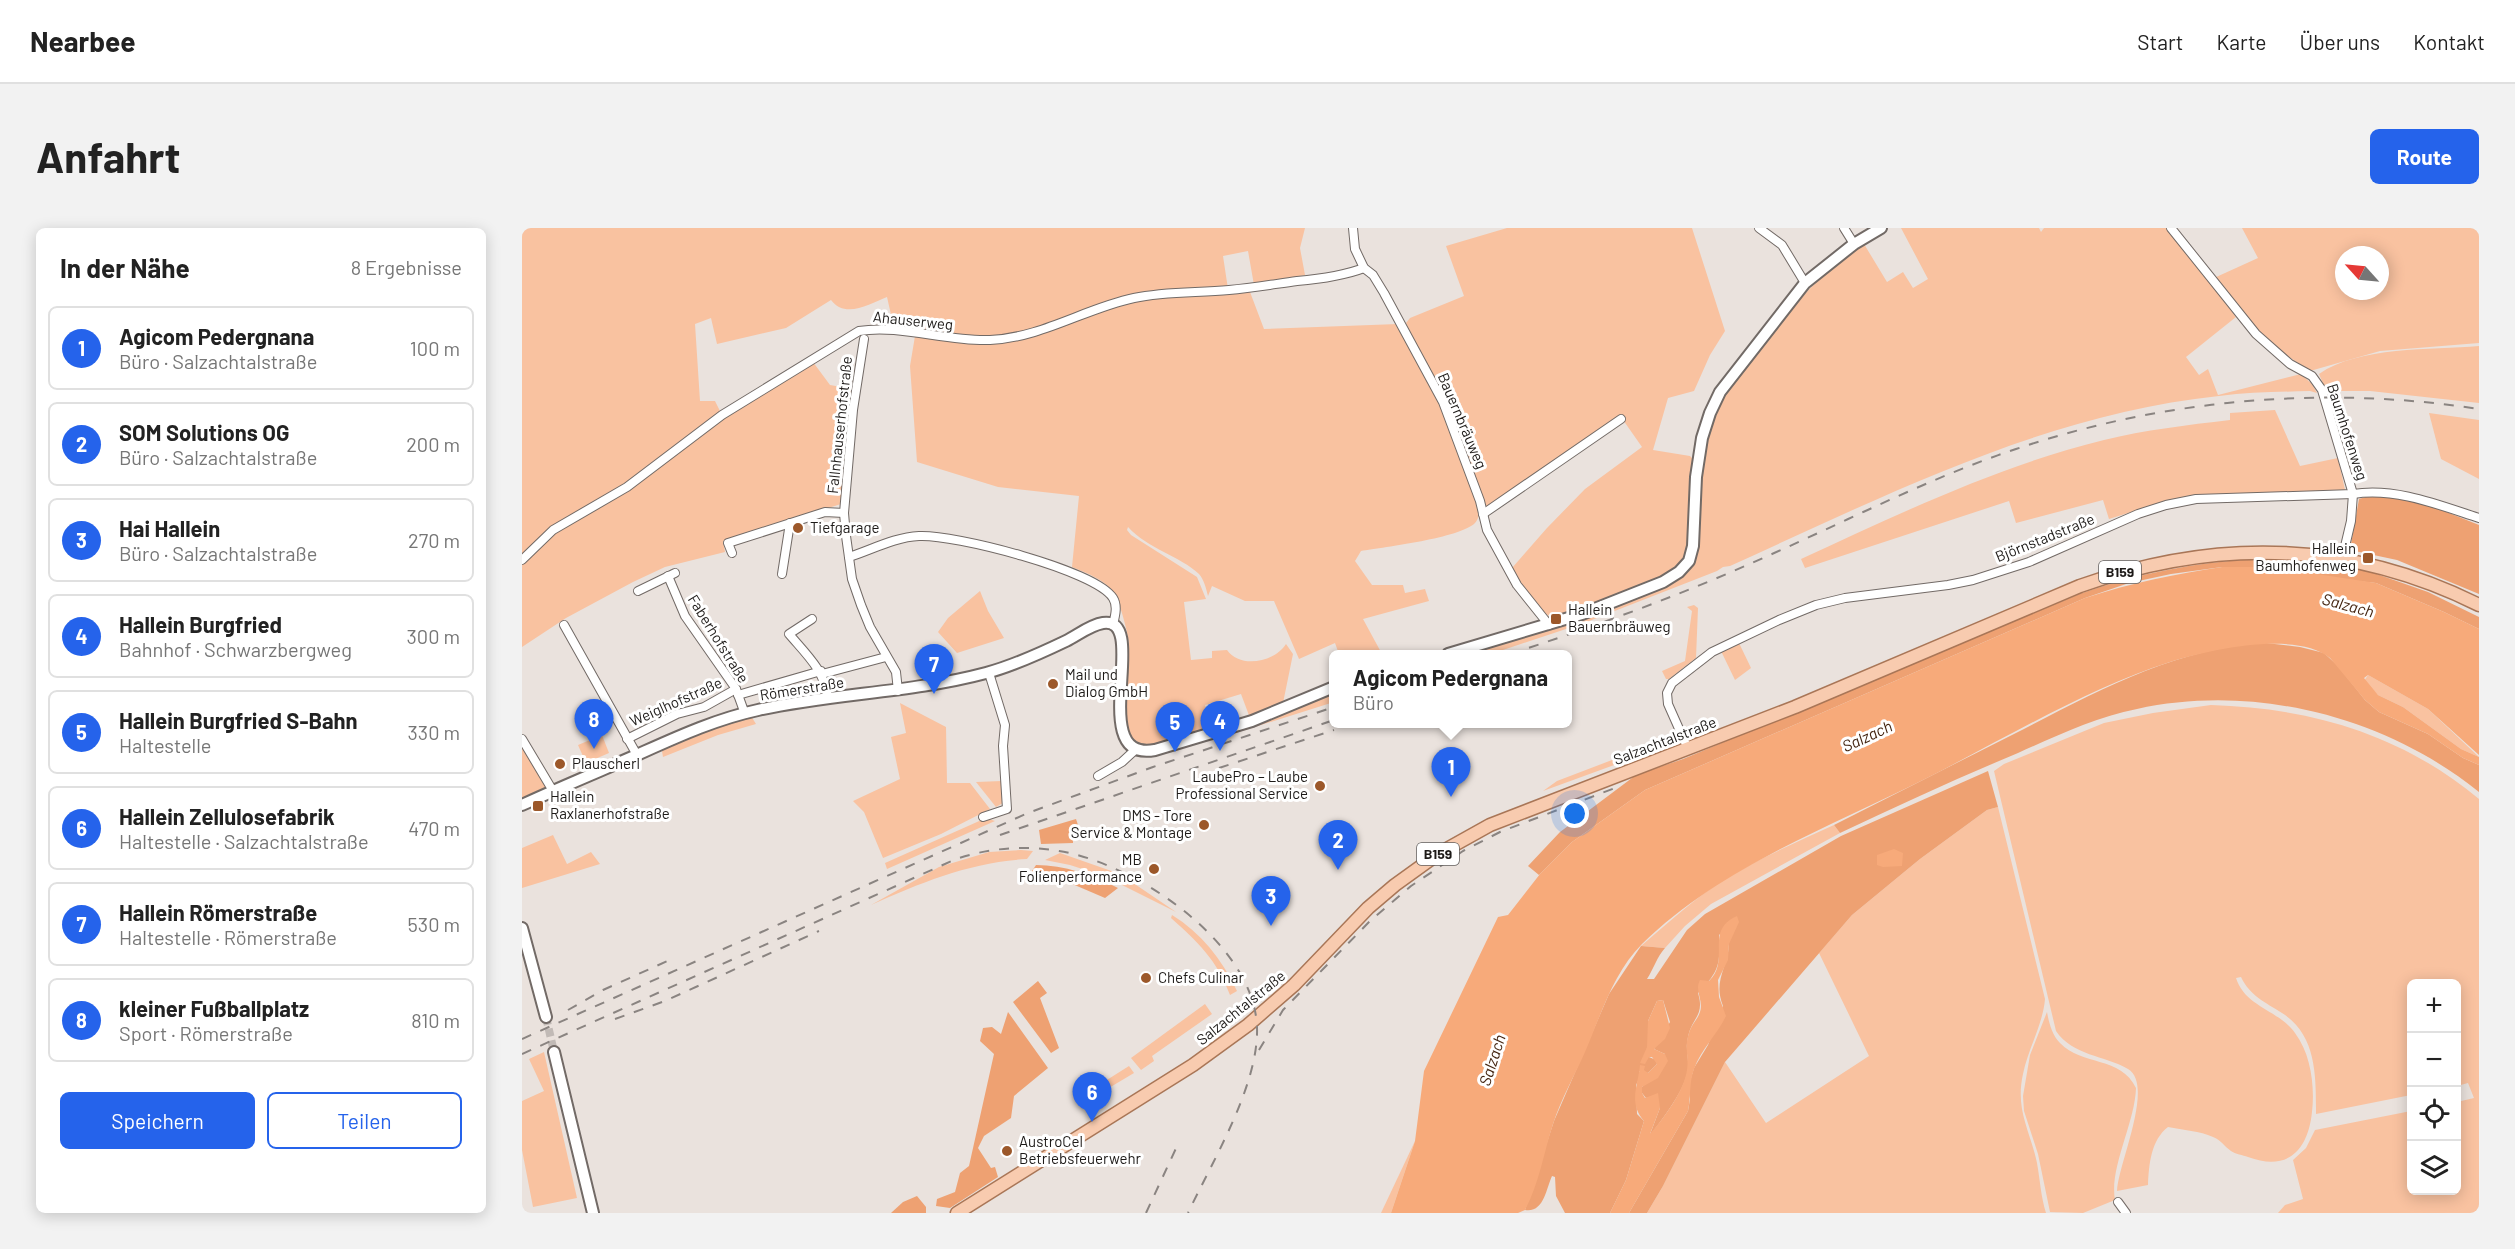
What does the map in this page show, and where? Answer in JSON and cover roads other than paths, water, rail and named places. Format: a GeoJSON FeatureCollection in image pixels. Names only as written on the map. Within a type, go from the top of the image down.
{"type":"FeatureCollection","features":[{"type":"Feature","properties":{"kind":"main road","name":"Salzachtalstraße"},"geometry":{"type":"LineString","coordinates":[[957,1213],[1193,1065],[1248,1025],[1294,985],[1368,908],[1438,854],[1490,825],[1795,707],[2080,586],[2114,573],[2185,557],[2223,553],[2300,554],[2342,559],[2408,575],[2479,605]]}},
{"type":"Feature","properties":{"kind":"street","name":"Bauernbräuweg"},"geometry":{"type":"LineString","coordinates":[[1353,228],[1355,249],[1364,268],[1373,275],[1384,293],[1443,402],[1484,513],[1487,530],[1517,585],[1549,625]]}},
{"type":"Feature","properties":{"kind":"street"},"geometry":{"type":"LineString","coordinates":[[1759,228],[1782,245],[1805,283]]}},
{"type":"Feature","properties":{"kind":"street"},"geometry":{"type":"LineString","coordinates":[[1844,228],[1854,244]]}},
{"type":"Feature","properties":{"kind":"street"},"geometry":{"type":"LineString","coordinates":[[1462,650],[1549,625],[1663,582],[1685,566],[1694,546],[1696,477],[1702,438],[1714,402],[1728,380],[1805,283],[1854,244],[1881,228]]}},
{"type":"Feature","properties":{"kind":"street","name":"Baumhofenweg"},"geometry":{"type":"LineString","coordinates":[[2171,228],[2256,334],[2290,364],[2312,376],[2322,390],[2353,494],[2351,521],[2342,559]]}},
{"type":"Feature","properties":{"kind":"street","name":"Ahauserweg"},"geometry":{"type":"LineString","coordinates":[[522,560],[553,530],[627,487],[722,415],[859,331],[885,329],[965,340],[992,340],[1021,335],[1132,298],[1162,293],[1228,290],[1304,281],[1364,268]]}},
{"type":"Feature","properties":{"kind":"street","name":"Fallnhauserhofstraße"},"geometry":{"type":"LineString","coordinates":[[864,339],[853,410],[844,513],[849,557],[861,605],[886,657],[896,672],[898,691]]}},
{"type":"Feature","properties":{"kind":"street"},"geometry":{"type":"LineString","coordinates":[[1484,513],[1621,419]]}},
{"type":"Feature","properties":{"kind":"street","name":"Björnstadstraße"},"geometry":{"type":"LineString","coordinates":[[1688,749],[1668,704],[1667,693],[1672,683],[1712,652],[1809,608],[1845,598],[1973,580],[2029,562],[2138,514],[2196,499],[2353,494],[2371,490],[2426,501],[2479,518]]}},
{"type":"Feature","properties":{"kind":"street","name":"Fallnhauserhofstraße"},"geometry":{"type":"LineString","coordinates":[[732,552],[728,543],[825,512],[844,513]]}},
{"type":"Feature","properties":{"kind":"street"},"geometry":{"type":"LineString","coordinates":[[782,574],[790,523]]}},
{"type":"Feature","properties":{"kind":"street"},"geometry":{"type":"LineString","coordinates":[[849,557],[890,542],[917,536],[938,537],[1002,550],[1067,570],[1101,587],[1114,600],[1116,610],[1113,625],[1122,635],[1120,692],[1124,733],[1126,741],[1135,750]]}},
{"type":"Feature","properties":{"kind":"street","name":"Faberhofstraße"},"geometry":{"type":"LineString","coordinates":[[638,591],[672,575],[685,616],[737,692],[745,714]]}},
{"type":"Feature","properties":{"kind":"street"},"geometry":{"type":"LineString","coordinates":[[812,619],[789,634],[821,673],[826,684],[828,698]]}},
{"type":"Feature","properties":{"kind":"street","name":"Römerstraße"},"geometry":{"type":"LineString","coordinates":[[522,805],[704,726],[745,714],[828,698],[898,691],[989,673],[1046,651],[1092,627],[1105,623],[1113,625]]}},
{"type":"Feature","properties":{"kind":"street","name":"Weiglhofstraße"},"geometry":{"type":"LineString","coordinates":[[564,625],[627,740],[637,754]]}},
{"type":"Feature","properties":{"kind":"street","name":"Weiglhofstraße"},"geometry":{"type":"LineString","coordinates":[[627,740],[677,714],[704,707],[737,692],[886,657]]}},
{"type":"Feature","properties":{"kind":"street"},"geometry":{"type":"LineString","coordinates":[[983,817],[1007,809],[1003,746],[1005,725],[989,673]]}},
{"type":"Feature","properties":{"kind":"street"},"geometry":{"type":"LineString","coordinates":[[1098,776],[1122,762],[1135,750],[1155,750],[1214,734],[1329,689]]}},
{"type":"Feature","properties":{"kind":"street"},"geometry":{"type":"LineString","coordinates":[[522,739],[553,791]]}},
{"type":"Feature","properties":{"kind":"street"},"geometry":{"type":"LineString","coordinates":[[522,928],[546,1017]]}},
{"type":"Feature","properties":{"kind":"street"},"geometry":{"type":"LineString","coordinates":[[554,1052],[592,1213]]}},
{"type":"Feature","properties":{"kind":"street"},"geometry":{"type":"LineString","coordinates":[[2118,1202],[2126,1213]]}},
{"type":"Feature","properties":{"kind":"water","name":"Salzach"},"geometry":{"type":"Polygon","coordinates":[[[2222,567],[2290,570],[2376,583],[2479,629],[2479,755],[2428,709],[2368,675],[2364,678],[2378,695],[2403,707],[2461,749],[2479,757],[2479,765],[2463,758],[2428,734],[2379,712],[2365,700],[2330,658],[2315,650],[2296,645],[2274,644],[2228,648],[2186,657],[2139,673],[2077,700],[1925,779],[1777,851],[1706,893],[1642,944],[1615,981],[1602,1009],[1556,1115],[1538,1179],[1525,1210],[1518,1213],[1391,1213],[1415,1141],[1424,1071],[1498,917],[1508,915],[1540,874],[1572,842],[1645,790],[2085,598],[2153,580],[2222,567]]]}},
{"type":"Feature","properties":{"kind":"water"},"geometry":{"type":"Polygon","coordinates":[[[1894,849],[1903,853],[1902,866],[1877,865],[1877,855],[1894,849]]]}},
{"type":"Feature","properties":{"kind":"water"},"geometry":{"type":"Polygon","coordinates":[[[1737,916],[1739,922],[1729,944],[1728,960],[1718,980],[1719,997],[1726,1016],[1694,1069],[1688,1111],[1629,1213],[1610,1213],[1626,1180],[1644,1121],[1636,1108],[1635,1101],[1640,1065],[1645,1066],[1644,1070],[1648,1073],[1657,1064],[1652,1057],[1649,1057],[1645,1064],[1640,1063],[1647,1047],[1648,1021],[1657,1001],[1663,1000],[1670,1028],[1665,1039],[1654,1049],[1665,1054],[1668,1061],[1658,1078],[1642,1087],[1645,1098],[1658,1093],[1660,1108],[1650,1134],[1682,1087],[1687,1070],[1688,1038],[1701,1008],[1698,984],[1700,980],[1709,981],[1715,973],[1722,929],[1727,922],[1737,916]]]}},
{"type":"Feature","properties":{"kind":"tunnel"},"geometry":{"type":"LineString","coordinates":[[546,1017],[554,1052]]}},
{"type":"Feature","properties":{"kind":"railway"},"geometry":{"type":"LineString","coordinates":[[1522,650],[1701,585],[1888,500],[1984,460],[2072,432],[2129,418],[2245,401],[2362,398],[2479,409]]}},
{"type":"Feature","properties":{"kind":"railway"},"geometry":{"type":"LineString","coordinates":[[522,1039],[1028,813],[1153,767],[1329,709]]}},
{"type":"Feature","properties":{"kind":"railway"},"geometry":{"type":"LineString","coordinates":[[1000,835],[1329,722]]}},
{"type":"Feature","properties":{"kind":"railway"},"geometry":{"type":"LineString","coordinates":[[1219,768],[1334,730]]}},
{"type":"Feature","properties":{"kind":"railway"},"geometry":{"type":"LineString","coordinates":[[1259,1050],[1283,1010],[1370,921],[1411,886],[1463,851],[1500,832],[1615,788]]}},
{"type":"Feature","properties":{"kind":"railway"},"geometry":{"type":"LineString","coordinates":[[522,1054],[956,859],[981,852],[1007,849],[1033,848],[1059,851],[1089,859],[1122,872],[1154,890],[1185,912],[1213,938],[1235,966],[1251,996],[1257,1027],[1256,1049],[1251,1073],[1233,1122],[1188,1213]]}},
{"type":"Feature","properties":{"kind":"railway"},"geometry":{"type":"LineString","coordinates":[[615,1019],[665,1001],[819,931]]}},
{"type":"Feature","properties":{"kind":"railway"},"geometry":{"type":"LineString","coordinates":[[568,1010],[603,990],[674,958]]}},
{"type":"Feature","properties":{"kind":"railway"},"geometry":{"type":"LineString","coordinates":[[1146,1213],[1178,1144]]}},
{"type":"Feature","properties":{"kind":"place","name":"Tiefgarage"},"geometry":{"type":"Point","coordinates":[798,528]}},
{"type":"Feature","properties":{"kind":"place","name":"Hallein Baumhofenweg"},"geometry":{"type":"Point","coordinates":[2368,558]}},
{"type":"Feature","properties":{"kind":"place","name":"Hallein Bauernbräuweg"},"geometry":{"type":"Point","coordinates":[1556,619]}},
{"type":"Feature","properties":{"kind":"place","name":"Mail und Dialog GmbH"},"geometry":{"type":"Point","coordinates":[1053,684]}},
{"type":"Feature","properties":{"kind":"place","name":"Hallein Römerstraße"},"geometry":{"type":"Point","coordinates":[934,694]}},
{"type":"Feature","properties":{"kind":"place","name":"kleiner Fußballplatz"},"geometry":{"type":"Point","coordinates":[594,749]}},
{"type":"Feature","properties":{"kind":"place","name":"Hallein Burgfried"},"geometry":{"type":"Point","coordinates":[1220,751]}},
{"type":"Feature","properties":{"kind":"place","name":"Hallein Burgfried S-Bahn"},"geometry":{"type":"Point","coordinates":[1175,752]}},
{"type":"Feature","properties":{"kind":"place","name":"Plauscherl"},"geometry":{"type":"Point","coordinates":[560,764]}},
{"type":"Feature","properties":{"kind":"place","name":"LaubePro – Laube Professional Service"},"geometry":{"type":"Point","coordinates":[1320,786]}},
{"type":"Feature","properties":{"kind":"place","name":"Agicom Pedergnana"},"geometry":{"type":"Point","coordinates":[1451,797]}},
{"type":"Feature","properties":{"kind":"place","name":"Hallein Raxlanerhofstraße"},"geometry":{"type":"Point","coordinates":[538,806]}},
{"type":"Feature","properties":{"kind":"place","name":"DMS - Tore Service & Montage"},"geometry":{"type":"Point","coordinates":[1204,825]}},
{"type":"Feature","properties":{"kind":"place","name":"MB Folienperformance"},"geometry":{"type":"Point","coordinates":[1154,869]}},
{"type":"Feature","properties":{"kind":"place","name":"SOM Solutions OG"},"geometry":{"type":"Point","coordinates":[1338,870]}},
{"type":"Feature","properties":{"kind":"place","name":"Hai Hallein"},"geometry":{"type":"Point","coordinates":[1271,926]}},
{"type":"Feature","properties":{"kind":"place","name":"Chefs Culinar"},"geometry":{"type":"Point","coordinates":[1146,978]}},
{"type":"Feature","properties":{"kind":"place","name":"Hallein Zellulosefabrik"},"geometry":{"type":"Point","coordinates":[1092,1122]}},
{"type":"Feature","properties":{"kind":"place","name":"AustroCel Betriebsfeuerwehr"},"geometry":{"type":"Point","coordinates":[1007,1151]}}]}
